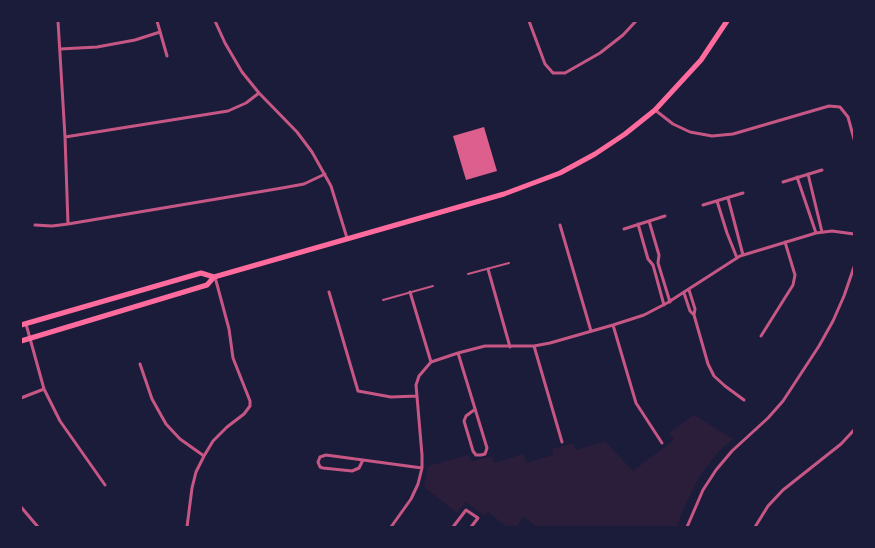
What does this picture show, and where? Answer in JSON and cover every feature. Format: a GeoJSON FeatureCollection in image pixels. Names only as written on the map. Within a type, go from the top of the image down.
{"type":"FeatureCollection","features":[{"type":"Feature","properties":{"kind":"main road"},"geometry":{"type":"LineString","coordinates":[[21,341],[207,285],[214,277],[504,194],[560,173],[618,139],[655,110],[701,60],[727,21]]}},
{"type":"Feature","properties":{"kind":"main road"},"geometry":{"type":"LineString","coordinates":[[23,324],[201,273],[214,277]]}},
{"type":"Feature","properties":{"kind":"street"},"geometry":{"type":"LineString","coordinates":[[58,21],[66,137],[68,224]]}},
{"type":"Feature","properties":{"kind":"street"},"geometry":{"type":"LineString","coordinates":[[157,21],[167,56]]}},
{"type":"Feature","properties":{"kind":"street"},"geometry":{"type":"LineString","coordinates":[[215,21],[225,44],[242,72],[259,94],[297,132],[312,152],[332,186],[347,238]]}},
{"type":"Feature","properties":{"kind":"street"},"geometry":{"type":"LineString","coordinates":[[529,21],[545,64],[553,73],[565,73],[600,53],[623,35],[636,21]]}},
{"type":"Feature","properties":{"kind":"street"},"geometry":{"type":"LineString","coordinates":[[60,50],[97,47],[135,40],[160,32]]}},
{"type":"Feature","properties":{"kind":"street"},"geometry":{"type":"LineString","coordinates":[[66,137],[228,111],[246,104],[259,94]]}},
{"type":"Feature","properties":{"kind":"street"},"geometry":{"type":"LineString","coordinates":[[655,110],[673,124],[690,132],[712,136],[733,134],[829,106],[840,107],[848,117],[854,139]]}},
{"type":"Feature","properties":{"kind":"street"},"geometry":{"type":"LineString","coordinates":[[783,182],[822,170]]}},
{"type":"Feature","properties":{"kind":"street"},"geometry":{"type":"LineString","coordinates":[[35,225],[52,226],[68,224],[282,188],[304,184],[325,174]]}},
{"type":"Feature","properties":{"kind":"street"},"geometry":{"type":"LineString","coordinates":[[808,174],[815,200],[814,206],[822,232]]}},
{"type":"Feature","properties":{"kind":"street"},"geometry":{"type":"LineString","coordinates":[[797,178],[804,203],[808,208],[816,233]]}},
{"type":"Feature","properties":{"kind":"street"},"geometry":{"type":"LineString","coordinates":[[703,205],[743,194]]}},
{"type":"Feature","properties":{"kind":"street"},"geometry":{"type":"LineString","coordinates":[[728,198],[738,230],[737,234],[743,255]]}},
{"type":"Feature","properties":{"kind":"street"},"geometry":{"type":"LineString","coordinates":[[717,201],[736,258]]}},
{"type":"Feature","properties":{"kind":"street"},"geometry":{"type":"LineString","coordinates":[[808,208],[814,206]]}},
{"type":"Feature","properties":{"kind":"street"},"geometry":{"type":"LineString","coordinates":[[624,229],[665,216]]}},
{"type":"Feature","properties":{"kind":"street"},"geometry":{"type":"LineString","coordinates":[[649,221],[659,255],[658,264],[670,302]]}},
{"type":"Feature","properties":{"kind":"street"},"geometry":{"type":"LineString","coordinates":[[638,224],[648,258],[653,265],[664,305]]}},
{"type":"Feature","properties":{"kind":"street"},"geometry":{"type":"LineString","coordinates":[[560,225],[591,331]]}},
{"type":"Feature","properties":{"kind":"street"},"geometry":{"type":"LineString","coordinates":[[391,527],[411,499],[418,484],[422,468],[416,385],[419,376],[431,362],[485,346],[534,346],[612,325],[644,315],[670,302],[743,255],[816,233],[832,231],[854,234]]}},
{"type":"Feature","properties":{"kind":"street"},"geometry":{"type":"LineString","coordinates":[[729,237],[737,234]]}},
{"type":"Feature","properties":{"kind":"street"},"geometry":{"type":"LineString","coordinates":[[761,336],[793,285],[795,275],[785,242]]}},
{"type":"Feature","properties":{"kind":"street"},"geometry":{"type":"LineString","coordinates":[[653,265],[658,264]]}},
{"type":"Feature","properties":{"kind":"street"},"geometry":{"type":"LineString","coordinates":[[687,527],[703,490],[716,470],[783,401],[833,321],[854,267]]}},
{"type":"Feature","properties":{"kind":"street"},"geometry":{"type":"LineString","coordinates":[[488,269],[510,346]]}},
{"type":"Feature","properties":{"kind":"street"},"geometry":{"type":"LineString","coordinates":[[187,527],[192,488],[196,472],[204,456],[213,441],[226,426],[244,414],[250,406],[233,358],[229,329],[214,277]]}},
{"type":"Feature","properties":{"kind":"street"},"geometry":{"type":"LineString","coordinates":[[689,290],[708,364],[714,376],[744,400]]}},
{"type":"Feature","properties":{"kind":"street"},"geometry":{"type":"LineString","coordinates":[[329,292],[358,391],[391,397],[417,396]]}},
{"type":"Feature","properties":{"kind":"street"},"geometry":{"type":"LineString","coordinates":[[410,292],[431,362]]}},
{"type":"Feature","properties":{"kind":"street"},"geometry":{"type":"LineString","coordinates":[[684,293],[690,311],[694,315]]}},
{"type":"Feature","properties":{"kind":"street"},"geometry":{"type":"LineString","coordinates":[[23,324],[30,338],[44,389],[60,421],[105,485]]}},
{"type":"Feature","properties":{"kind":"street"},"geometry":{"type":"LineString","coordinates":[[612,325],[636,403],[662,443]]}},
{"type":"Feature","properties":{"kind":"street"},"geometry":{"type":"LineString","coordinates":[[534,346],[562,442]]}},
{"type":"Feature","properties":{"kind":"street"},"geometry":{"type":"LineString","coordinates":[[458,353],[487,448],[485,454],[481,455],[476,455],[464,421],[466,416],[474,410]]}},
{"type":"Feature","properties":{"kind":"street"},"geometry":{"type":"LineString","coordinates":[[140,364],[152,399],[166,424],[180,439],[204,456]]}},
{"type":"Feature","properties":{"kind":"street"},"geometry":{"type":"LineString","coordinates":[[21,398],[44,389]]}},
{"type":"Feature","properties":{"kind":"street"},"geometry":{"type":"LineString","coordinates":[[755,527],[768,506],[782,490],[841,444],[854,430]]}},
{"type":"Feature","properties":{"kind":"street"},"geometry":{"type":"LineString","coordinates":[[363,460],[359,468],[352,471],[323,468],[320,467],[318,462],[320,457],[326,455],[363,460],[422,468]]}},
{"type":"Feature","properties":{"kind":"street"},"geometry":{"type":"LineString","coordinates":[[21,507],[38,527]]}},
{"type":"Feature","properties":{"kind":"street"},"geometry":{"type":"LineString","coordinates":[[453,527],[466,510],[478,518],[471,527]]}},
{"type":"Feature","properties":{"kind":"lane"},"geometry":{"type":"LineString","coordinates":[[468,274],[509,263]]}},
{"type":"Feature","properties":{"kind":"lane"},"geometry":{"type":"LineString","coordinates":[[383,300],[433,286]]}},
{"type":"Feature","properties":{"kind":"shaded area"},"geometry":{"type":"Polygon","coordinates":[[[694,415],[733,439],[718,452],[699,477],[677,527],[537,527],[524,517],[516,527],[507,527],[488,512],[484,516],[466,502],[457,513],[424,487],[428,466],[468,455],[472,461],[492,456],[494,463],[523,454],[527,463],[553,455],[552,449],[573,443],[576,450],[605,441],[633,471],[674,440],[669,432],[694,415]]]}},
{"type":"Feature","properties":{"kind":"building"},"geometry":{"type":"Polygon","coordinates":[[[484,127],[497,171],[466,180],[453,136],[484,127]]]}}]}
